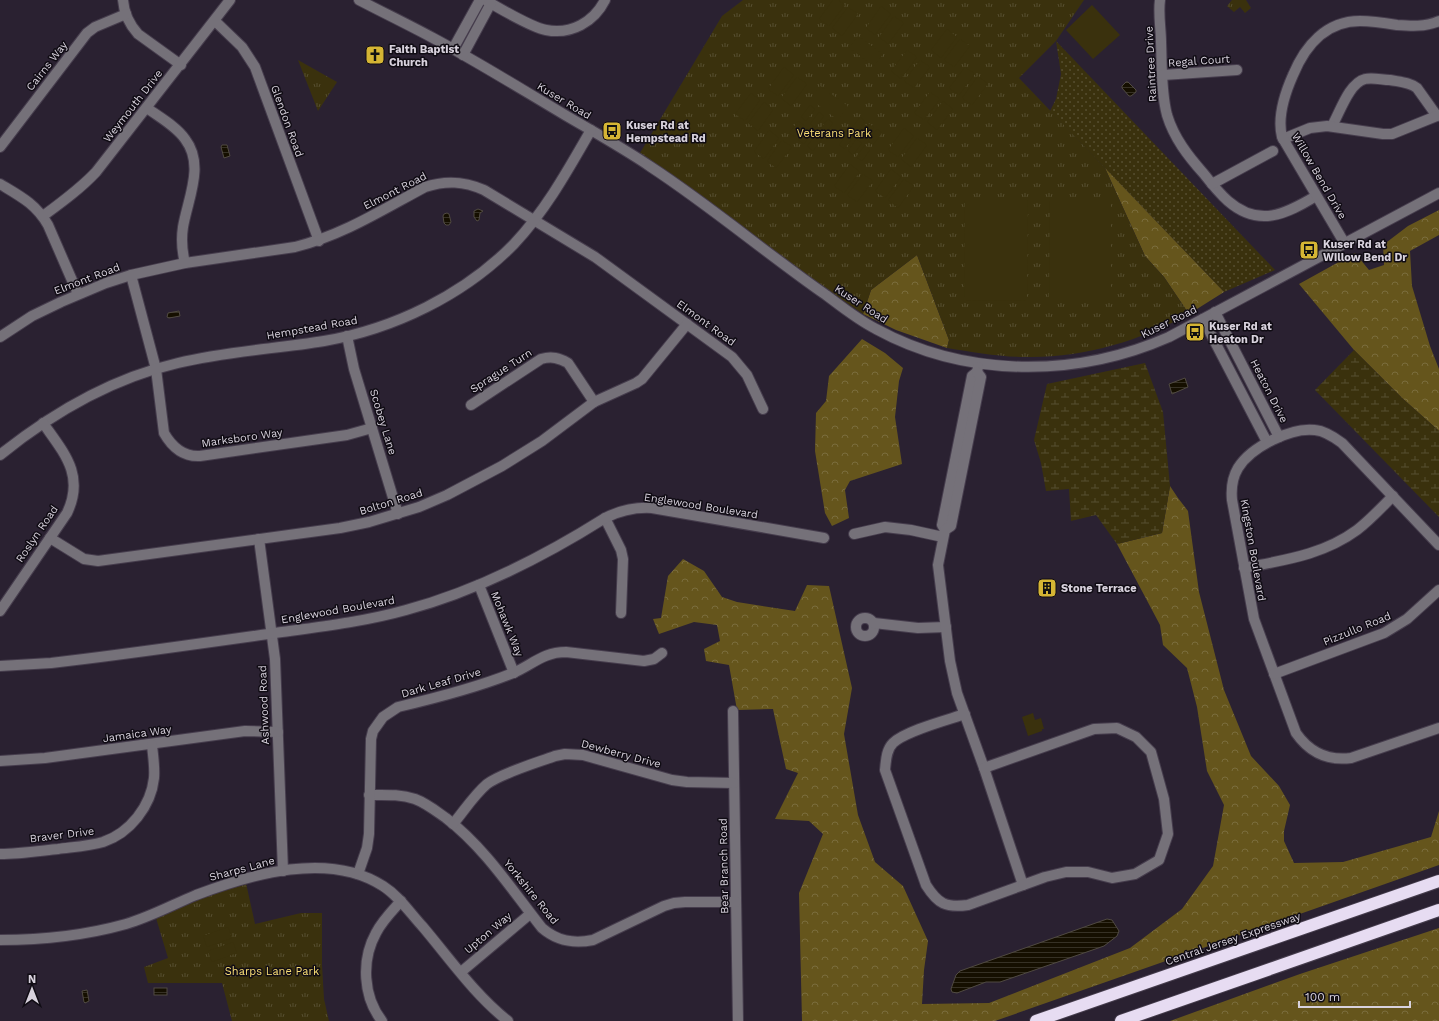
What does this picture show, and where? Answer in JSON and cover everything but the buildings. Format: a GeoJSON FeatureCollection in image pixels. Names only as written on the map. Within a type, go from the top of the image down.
{"type":"FeatureCollection","features":[{"type":"Feature","properties":{"kind":"highway","name":"Central Jersey Expressway"},"geometry":{"type":"LineString","coordinates":[[1036,1021],[1439,881]]}},
{"type":"Feature","properties":{"kind":"highway"},"geometry":{"type":"LineString","coordinates":[[1121,1021],[1439,910]]}},
{"type":"Feature","properties":{"kind":"street"},"geometry":{"type":"LineString","coordinates":[[123,0],[126,14],[133,28],[138,34],[181,64]]}},
{"type":"Feature","properties":{"kind":"street","name":"Weymouth Drive"},"geometry":{"type":"LineString","coordinates":[[43,216],[68,198],[92,177],[215,22],[230,0]]}},
{"type":"Feature","properties":{"kind":"street","name":"Kuser Road"},"geometry":{"type":"LineString","coordinates":[[359,0],[453,49],[591,130],[652,168],[745,235],[808,283],[874,328],[895,339],[924,350],[960,360],[978,368],[1048,367],[1093,362],[1116,356],[1159,341],[1439,193]]}},
{"type":"Feature","properties":{"kind":"street"},"geometry":{"type":"LineString","coordinates":[[453,49],[480,0]]}},
{"type":"Feature","properties":{"kind":"street"},"geometry":{"type":"LineString","coordinates":[[463,55],[488,1],[537,27],[555,31],[565,31],[584,24],[592,18],[605,0]]}},
{"type":"Feature","properties":{"kind":"street","name":"Raintree Drive"},"geometry":{"type":"LineString","coordinates":[[1160,0],[1165,103],[1168,116],[1176,135],[1188,155],[1227,200],[1236,207],[1254,215],[1265,216],[1286,213],[1316,196]]}},
{"type":"Feature","properties":{"kind":"street","name":"Cairns Way"},"geometry":{"type":"LineString","coordinates":[[0,147],[87,34],[100,24],[126,14]]}},
{"type":"Feature","properties":{"kind":"street","name":"Willow Bend Drive"},"geometry":{"type":"LineString","coordinates":[[1345,244],[1283,139],[1280,131],[1280,123],[1289,84],[1305,52],[1319,35],[1334,26],[1360,21],[1413,26],[1425,25],[1439,21]]}},
{"type":"Feature","properties":{"kind":"street","name":"Glendon Road"},"geometry":{"type":"LineString","coordinates":[[215,22],[242,47],[255,67],[319,241]]}},
{"type":"Feature","properties":{"kind":"street","name":"Regal Court"},"geometry":{"type":"LineString","coordinates":[[1163,76],[1237,70]]}},
{"type":"Feature","properties":{"kind":"street"},"geometry":{"type":"LineString","coordinates":[[1283,139],[1318,126],[1332,126],[1382,134],[1392,134],[1438,116],[1413,85],[1407,82],[1370,78],[1357,83],[1352,88],[1332,126]]}},
{"type":"Feature","properties":{"kind":"street"},"geometry":{"type":"LineString","coordinates":[[147,108],[185,138],[193,155],[195,165],[194,175],[182,240],[185,264]]}},
{"type":"Feature","properties":{"kind":"street","name":"Hempstead Road"},"geometry":{"type":"LineString","coordinates":[[0,455],[43,423],[102,390],[119,382],[156,369],[201,358],[347,336],[385,325],[414,313],[457,289],[477,275],[513,245],[559,186],[591,130]]}},
{"type":"Feature","properties":{"kind":"street"},"geometry":{"type":"LineString","coordinates":[[1212,184],[1273,151]]}},
{"type":"Feature","properties":{"kind":"street","name":"Elmont Road"},"geometry":{"type":"LineString","coordinates":[[0,337],[32,316],[78,294],[131,275],[185,264],[295,247],[319,241],[354,226],[425,187],[444,182],[461,182],[478,187],[595,257],[732,357],[747,374],[763,409]]}},
{"type":"Feature","properties":{"kind":"street"},"geometry":{"type":"LineString","coordinates":[[0,184],[30,203],[43,216],[78,294]]}},
{"type":"Feature","properties":{"kind":"street","name":"Marksboro Way"},"geometry":{"type":"LineString","coordinates":[[131,275],[156,369],[164,433],[173,447],[187,455],[200,456],[347,435],[372,428]]}},
{"type":"Feature","properties":{"kind":"street","name":"Heaton Drive"},"geometry":{"type":"LineString","coordinates":[[1215,312],[1279,437]]}},
{"type":"Feature","properties":{"kind":"street"},"geometry":{"type":"LineString","coordinates":[[1203,319],[1268,442]]}},
{"type":"Feature","properties":{"kind":"street","name":"Bolton Road"},"geometry":{"type":"LineString","coordinates":[[50,538],[84,559],[98,561],[340,528],[398,514],[447,495],[495,470],[542,441],[594,402],[636,383],[642,379],[688,324]]}},
{"type":"Feature","properties":{"kind":"street","name":"Scobey Lane"},"geometry":{"type":"LineString","coordinates":[[347,336],[354,368],[398,514]]}},
{"type":"Feature","properties":{"kind":"street","name":"Sprague Turn"},"geometry":{"type":"LineString","coordinates":[[471,405],[541,359],[548,357],[562,359],[568,363],[594,402]]}},
{"type":"Feature","properties":{"kind":"street"},"geometry":{"type":"LineString","coordinates":[[978,368],[972,376],[961,452],[942,525],[944,533],[938,564],[950,661],[957,693],[1023,885]]}},
{"type":"Feature","properties":{"kind":"street","name":"Roslyn Road"},"geometry":{"type":"LineString","coordinates":[[0,611],[50,538],[70,505],[74,485],[71,466],[66,456],[43,423]]}},
{"type":"Feature","properties":{"kind":"street","name":"Kingston Boulevard"},"geometry":{"type":"LineString","coordinates":[[1439,545],[1342,443],[1326,433],[1307,430],[1293,432],[1268,442],[1244,460],[1234,476],[1232,500],[1254,619],[1296,733],[1308,747],[1325,757],[1338,759],[1352,758],[1439,728]]}},
{"type":"Feature","properties":{"kind":"street"},"geometry":{"type":"LineString","coordinates":[[1244,568],[1297,558],[1329,547],[1357,530],[1393,496]]}},
{"type":"Feature","properties":{"kind":"street","name":"Englewood Boulevard"},"geometry":{"type":"LineString","coordinates":[[0,666],[84,659],[377,618],[434,602],[479,585],[542,555],[616,512],[628,509],[641,507],[652,508],[824,538]]}},
{"type":"Feature","properties":{"kind":"street"},"geometry":{"type":"LineString","coordinates":[[605,518],[621,550],[623,560],[621,613]]}},
{"type":"Feature","properties":{"kind":"street"},"geometry":{"type":"LineString","coordinates":[[854,534],[885,527],[944,533]]}},
{"type":"Feature","properties":{"kind":"street","name":"Ashwood Road"},"geometry":{"type":"LineString","coordinates":[[259,540],[275,659],[283,871]]}},
{"type":"Feature","properties":{"kind":"street","name":"Mohawk Way"},"geometry":{"type":"LineString","coordinates":[[479,585],[514,673]]}},
{"type":"Feature","properties":{"kind":"street","name":"Pizzullo Road"},"geometry":{"type":"LineString","coordinates":[[1274,674],[1384,633],[1407,619],[1439,590]]}},
{"type":"Feature","properties":{"kind":"street"},"geometry":{"type":"LineString","coordinates":[[874,623],[918,628],[946,627]]}},
{"type":"Feature","properties":{"kind":"street","name":"Dark Leaf Drive"},"geometry":{"type":"LineString","coordinates":[[358,874],[367,848],[369,834],[371,739],[373,731],[383,717],[391,711],[398,707],[472,687],[514,673],[544,656],[555,652],[644,661],[654,659],[662,653]]}},
{"type":"Feature","properties":{"kind":"street","name":"Bear Branch Road"},"geometry":{"type":"LineString","coordinates":[[733,711],[738,1021]]}},
{"type":"Feature","properties":{"kind":"street"},"geometry":{"type":"LineString","coordinates":[[965,714],[904,735],[892,744],[888,753],[885,770],[926,885],[933,896],[943,903],[959,906],[968,905],[1045,877],[1066,872],[1088,872],[1112,878],[1135,874],[1159,860],[1168,834],[1164,799],[1151,752],[1136,737],[1116,728],[1094,729],[984,768]]}},
{"type":"Feature","properties":{"kind":"street","name":"Jamaica Way"},"geometry":{"type":"LineString","coordinates":[[0,761],[45,758],[152,745],[245,731],[278,732]]}},
{"type":"Feature","properties":{"kind":"street","name":"Braver Drive"},"geometry":{"type":"LineString","coordinates":[[0,854],[14,854],[94,845],[114,837],[126,830],[142,812],[151,791],[154,767],[152,745]]}},
{"type":"Feature","properties":{"kind":"street","name":"Dewberry Drive"},"geometry":{"type":"LineString","coordinates":[[453,824],[480,791],[488,784],[498,778],[555,756],[565,754],[583,755],[672,780],[687,782],[734,783]]}},
{"type":"Feature","properties":{"kind":"street","name":"Yorkshire Road"},"geometry":{"type":"LineString","coordinates":[[370,794],[395,795],[416,800],[425,804],[453,824],[482,852],[542,928],[556,938],[574,942],[593,940],[664,906],[674,903],[736,902]]}},
{"type":"Feature","properties":{"kind":"street","name":"Sharps Lane"},"geometry":{"type":"LineString","coordinates":[[0,940],[57,938],[105,930],[151,915],[221,886],[256,876],[283,871],[331,869],[358,874],[372,880],[384,887],[401,901],[484,999],[508,1021]]}},
{"type":"Feature","properties":{"kind":"street"},"geometry":{"type":"LineString","coordinates":[[382,1021],[369,996],[366,977],[367,959],[375,934],[382,923],[401,901]]}},
{"type":"Feature","properties":{"kind":"street","name":"Upton Way"},"geometry":{"type":"LineString","coordinates":[[461,972],[530,914]]}},
{"type":"Feature","properties":{"kind":"green space","name":"Veterans Park"},"geometry":{"type":"Polygon","coordinates":[[[743,0],[1084,0],[1056,41],[1019,78],[1105,168],[1145,256],[1164,277],[1189,314],[1170,324],[1131,340],[1090,351],[1048,357],[1016,357],[947,348],[949,340],[917,255],[871,290],[863,314],[637,158],[722,16],[743,0]]]}},
{"type":"Feature","properties":{"kind":"green space"},"geometry":{"type":"Polygon","coordinates":[[[833,0],[838,0],[845,5],[829,26],[819,19],[833,0]]]}},
{"type":"Feature","properties":{"kind":"green space"},"geometry":{"type":"Polygon","coordinates":[[[1232,0],[1246,0],[1251,8],[1245,13],[1240,7],[1234,12],[1227,6],[1232,0]]]}},
{"type":"Feature","properties":{"kind":"green space"},"geometry":{"type":"Polygon","coordinates":[[[1092,5],[1120,35],[1093,59],[1066,30],[1092,5]]]}},
{"type":"Feature","properties":{"kind":"green space"},"geometry":{"type":"Polygon","coordinates":[[[881,6],[891,14],[875,35],[866,28],[881,6]]]}},
{"type":"Feature","properties":{"kind":"green space"},"geometry":{"type":"Polygon","coordinates":[[[848,7],[858,14],[842,36],[832,28],[848,7]]]}},
{"type":"Feature","properties":{"kind":"green space"},"geometry":{"type":"Polygon","coordinates":[[[894,16],[904,23],[888,44],[879,37],[894,16]]]}},
{"type":"Feature","properties":{"kind":"green space"},"geometry":{"type":"Polygon","coordinates":[[[947,29],[957,37],[941,58],[931,50],[947,29]]]}},
{"type":"Feature","properties":{"kind":"green space"},"geometry":{"type":"Polygon","coordinates":[[[858,36],[883,54],[874,66],[849,48],[858,36]]]}},
{"type":"Feature","properties":{"kind":"green space"},"geometry":{"type":"Polygon","coordinates":[[[960,39],[970,46],[954,67],[944,60],[960,39]]]}},
{"type":"Feature","properties":{"kind":"green space"},"geometry":{"type":"Polygon","coordinates":[[[1056,41],[1275,270],[1224,292],[1050,111],[1056,99],[1061,74],[1056,41]]]}},
{"type":"Feature","properties":{"kind":"green space"},"geometry":{"type":"Polygon","coordinates":[[[907,50],[917,57],[901,79],[891,71],[907,50]]]}},
{"type":"Feature","properties":{"kind":"green space"},"geometry":{"type":"Polygon","coordinates":[[[298,60],[337,82],[318,111],[298,60]]]}},
{"type":"Feature","properties":{"kind":"green space"},"geometry":{"type":"Polygon","coordinates":[[[920,60],[930,67],[914,88],[904,81],[920,60]]]}},
{"type":"Feature","properties":{"kind":"green space"},"geometry":{"type":"Polygon","coordinates":[[[784,67],[794,75],[778,96],[768,89],[784,67]]]}},
{"type":"Feature","properties":{"kind":"green space"},"geometry":{"type":"Polygon","coordinates":[[[965,67],[975,74],[959,95],[949,88],[965,67]]]}},
{"type":"Feature","properties":{"kind":"green space"},"geometry":{"type":"Polygon","coordinates":[[[978,76],[988,84],[972,105],[962,98],[978,76]]]}},
{"type":"Feature","properties":{"kind":"green space"},"geometry":{"type":"Polygon","coordinates":[[[797,77],[807,84],[791,106],[781,98],[797,77]]]}},
{"type":"Feature","properties":{"kind":"green space"},"geometry":{"type":"Polygon","coordinates":[[[820,86],[848,106],[838,120],[810,99],[820,86]]]}},
{"type":"Feature","properties":{"kind":"green space"},"geometry":{"type":"Polygon","coordinates":[[[930,92],[940,99],[924,120],[914,113],[930,92]]]}},
{"type":"Feature","properties":{"kind":"green space"},"geometry":{"type":"Polygon","coordinates":[[[751,93],[760,100],[745,121],[735,114],[751,93]]]}},
{"type":"Feature","properties":{"kind":"green space"},"geometry":{"type":"Polygon","coordinates":[[[943,101],[953,109],[937,130],[927,122],[943,101]]]}},
{"type":"Feature","properties":{"kind":"green space"},"geometry":{"type":"Polygon","coordinates":[[[764,102],[773,110],[758,131],[748,123],[764,102]]]}},
{"type":"Feature","properties":{"kind":"green space"},"geometry":{"type":"Polygon","coordinates":[[[810,105],[815,109],[806,121],[801,117],[810,105]]]}},
{"type":"Feature","properties":{"kind":"green space"},"geometry":{"type":"Polygon","coordinates":[[[819,112],[824,116],[815,128],[810,124],[819,112]]]}},
{"type":"Feature","properties":{"kind":"green space"},"geometry":{"type":"Polygon","coordinates":[[[860,117],[865,121],[857,133],[851,129],[860,117]]]}},
{"type":"Feature","properties":{"kind":"green space"},"geometry":{"type":"Polygon","coordinates":[[[828,119],[833,123],[824,135],[819,130],[828,119]]]}},
{"type":"Feature","properties":{"kind":"green space"},"geometry":{"type":"Polygon","coordinates":[[[798,121],[804,125],[795,137],[789,133],[798,121]]]}},
{"type":"Feature","properties":{"kind":"green space"},"geometry":{"type":"Polygon","coordinates":[[[868,123],[874,127],[865,139],[859,135],[868,123]]]}},
{"type":"Feature","properties":{"kind":"green space"},"geometry":{"type":"Polygon","coordinates":[[[807,128],[813,132],[804,144],[798,140],[807,128]]]}},
{"type":"Feature","properties":{"kind":"green space"},"geometry":{"type":"Polygon","coordinates":[[[904,128],[914,136],[898,157],[888,150],[904,128]]]}},
{"type":"Feature","properties":{"kind":"green space"},"geometry":{"type":"Polygon","coordinates":[[[877,129],[882,133],[873,145],[868,141],[877,129]]]}},
{"type":"Feature","properties":{"kind":"green space"},"geometry":{"type":"Polygon","coordinates":[[[769,130],[779,138],[764,159],[754,152],[769,130]]]}},
{"type":"Feature","properties":{"kind":"green space"},"geometry":{"type":"Polygon","coordinates":[[[848,133],[853,137],[845,149],[839,145],[848,133]]]}},
{"type":"Feature","properties":{"kind":"green space"},"geometry":{"type":"Polygon","coordinates":[[[816,135],[822,139],[813,151],[807,146],[816,135]]]}},
{"type":"Feature","properties":{"kind":"green space"},"geometry":{"type":"Polygon","coordinates":[[[917,138],[927,145],[911,167],[901,159],[917,138]]]}},
{"type":"Feature","properties":{"kind":"green space"},"geometry":{"type":"Polygon","coordinates":[[[856,139],[862,143],[853,155],[848,151],[856,139]]]}},
{"type":"Feature","properties":{"kind":"green space"},"geometry":{"type":"Polygon","coordinates":[[[782,140],[792,147],[776,168],[767,161],[782,140]]]}},
{"type":"Feature","properties":{"kind":"green space"},"geometry":{"type":"Polygon","coordinates":[[[865,145],[870,150],[862,161],[856,157],[865,145]]]}},
{"type":"Feature","properties":{"kind":"green space"},"geometry":{"type":"Polygon","coordinates":[[[850,164],[860,172],[844,193],[834,186],[850,164]]]}},
{"type":"Feature","properties":{"kind":"green space"},"geometry":{"type":"Polygon","coordinates":[[[1105,168],[1224,292],[1189,314],[1164,277],[1145,256],[1105,168]]]}},
{"type":"Feature","properties":{"kind":"green space"},"geometry":{"type":"Polygon","coordinates":[[[891,169],[901,177],[885,198],[875,191],[891,169]]]}},
{"type":"Feature","properties":{"kind":"green space"},"geometry":{"type":"Polygon","coordinates":[[[863,174],[873,181],[857,202],[847,195],[863,174]]]}},
{"type":"Feature","properties":{"kind":"green space"},"geometry":{"type":"Polygon","coordinates":[[[904,179],[914,186],[898,208],[888,200],[904,179]]]}},
{"type":"Feature","properties":{"kind":"green space"},"geometry":{"type":"Polygon","coordinates":[[[965,197],[1028,197],[1027,301],[964,300],[965,197]]]}},
{"type":"Feature","properties":{"kind":"green space"},"geometry":{"type":"Polygon","coordinates":[[[1050,198],[1111,198],[1111,300],[1049,300],[1050,198]]]}},
{"type":"Feature","properties":{"kind":"green space"},"geometry":{"type":"Polygon","coordinates":[[[1439,210],[1439,235],[1410,251],[1412,286],[1430,346],[1439,369],[1439,431],[1402,398],[1354,350],[1299,284],[1355,253],[1369,270],[1384,265],[1383,245],[1408,226],[1439,210]]]}},
{"type":"Feature","properties":{"kind":"green space"},"geometry":{"type":"Polygon","coordinates":[[[917,255],[949,340],[947,348],[896,330],[863,314],[871,290],[917,255]]]}},
{"type":"Feature","properties":{"kind":"green space"},"geometry":{"type":"Polygon","coordinates":[[[862,339],[885,353],[903,368],[899,381],[895,417],[902,464],[850,481],[845,490],[849,518],[832,526],[825,513],[815,451],[816,413],[826,401],[829,376],[862,339]]]}},
{"type":"Feature","properties":{"kind":"green space"},"geometry":{"type":"Polygon","coordinates":[[[1354,350],[1402,398],[1439,431],[1439,517],[1315,390],[1354,350]]]}},
{"type":"Feature","properties":{"kind":"green space"},"geometry":{"type":"Polygon","coordinates":[[[1145,363],[1163,412],[1170,486],[1162,533],[1117,544],[1096,515],[1071,521],[1069,489],[1046,491],[1041,463],[1034,440],[1047,384],[1145,363]]]}},
{"type":"Feature","properties":{"kind":"green space"},"geometry":{"type":"Polygon","coordinates":[[[1170,486],[1188,511],[1199,592],[1224,690],[1251,756],[1279,786],[1290,805],[1284,831],[1284,841],[1294,863],[1343,862],[1431,837],[1439,811],[1439,865],[995,1021],[802,1021],[799,893],[823,834],[809,821],[775,819],[798,773],[786,769],[773,709],[737,710],[729,665],[706,661],[704,649],[720,641],[717,625],[694,622],[659,634],[653,619],[661,618],[668,576],[683,559],[704,571],[722,597],[737,602],[795,611],[807,585],[829,586],[852,688],[844,734],[858,815],[875,862],[903,886],[928,941],[924,970],[922,1004],[989,1003],[1130,948],[1182,909],[1213,866],[1224,805],[1207,771],[1197,707],[1187,668],[1163,645],[1160,625],[1117,544],[1162,533],[1170,486]]]}},
{"type":"Feature","properties":{"kind":"green space"},"geometry":{"type":"Polygon","coordinates":[[[1033,713],[1035,720],[1041,718],[1044,729],[1028,736],[1022,717],[1033,713]]]}},
{"type":"Feature","properties":{"kind":"green space","name":"Sharps Lane Park"},"geometry":{"type":"Polygon","coordinates":[[[246,883],[255,924],[301,913],[322,913],[322,965],[324,999],[329,1021],[232,1021],[222,983],[148,983],[144,967],[168,958],[156,918],[202,896],[246,883]]]}},
{"type":"Feature","properties":{"kind":"green space"},"geometry":{"type":"Polygon","coordinates":[[[228,927],[232,938],[207,947],[203,936],[228,927]]]}},
{"type":"Feature","properties":{"kind":"green space"},"geometry":{"type":"Polygon","coordinates":[[[1439,928],[1439,1021],[1170,1021],[1300,974],[1439,928]]]}},
{"type":"Feature","properties":{"kind":"green space"},"geometry":{"type":"Polygon","coordinates":[[[233,942],[237,953],[212,962],[208,951],[233,942]]]}},
{"type":"Feature","properties":{"kind":"shaded area"},"geometry":{"type":"Polygon","coordinates":[[[1126,82],[1128,82],[1136,90],[1136,92],[1131,96],[1129,96],[1122,88],[1126,82]]]}},
{"type":"Feature","properties":{"kind":"shaded area"},"geometry":{"type":"Polygon","coordinates":[[[222,145],[227,145],[230,156],[224,158],[221,147],[222,145]]]}},
{"type":"Feature","properties":{"kind":"shaded area"},"geometry":{"type":"Polygon","coordinates":[[[478,209],[483,211],[480,213],[479,220],[477,221],[474,217],[474,211],[478,209]]]}},
{"type":"Feature","properties":{"kind":"shaded area"},"geometry":{"type":"Polygon","coordinates":[[[447,213],[449,214],[451,222],[449,225],[444,223],[443,216],[447,213]]]}},
{"type":"Feature","properties":{"kind":"shaded area"},"geometry":{"type":"Polygon","coordinates":[[[179,311],[180,316],[167,317],[168,313],[179,311]]]}},
{"type":"Feature","properties":{"kind":"shaded area"},"geometry":{"type":"Polygon","coordinates":[[[1185,378],[1188,387],[1172,394],[1169,384],[1185,378]]]}},
{"type":"Feature","properties":{"kind":"shaded area"},"geometry":{"type":"Polygon","coordinates":[[[1107,919],[1112,920],[1119,931],[1117,936],[1104,946],[1000,982],[986,982],[957,993],[952,992],[951,989],[956,975],[960,971],[1107,919]]]}},
{"type":"Feature","properties":{"kind":"shaded area"},"geometry":{"type":"Polygon","coordinates":[[[154,988],[167,988],[167,995],[154,995],[154,988]]]}},
{"type":"Feature","properties":{"kind":"shaded area"},"geometry":{"type":"Polygon","coordinates":[[[87,990],[89,1001],[85,1003],[82,991],[87,990]]]}},
{"type":"Feature","properties":{"kind":"place","name":"Faith Baptist Church"},"geometry":{"type":"Point","coordinates":[375,55]}},
{"type":"Feature","properties":{"kind":"place","name":"Kuser Rd at Hempstead Rd"},"geometry":{"type":"Point","coordinates":[612,131]}},
{"type":"Feature","properties":{"kind":"place","name":"Kuser Rd at Willow Bend Dr"},"geometry":{"type":"Point","coordinates":[1309,250]}},
{"type":"Feature","properties":{"kind":"place","name":"Kuser Rd at Heaton Dr"},"geometry":{"type":"Point","coordinates":[1195,332]}},
{"type":"Feature","properties":{"kind":"place","name":"Stone Terrace"},"geometry":{"type":"Point","coordinates":[1047,588]}}]}
